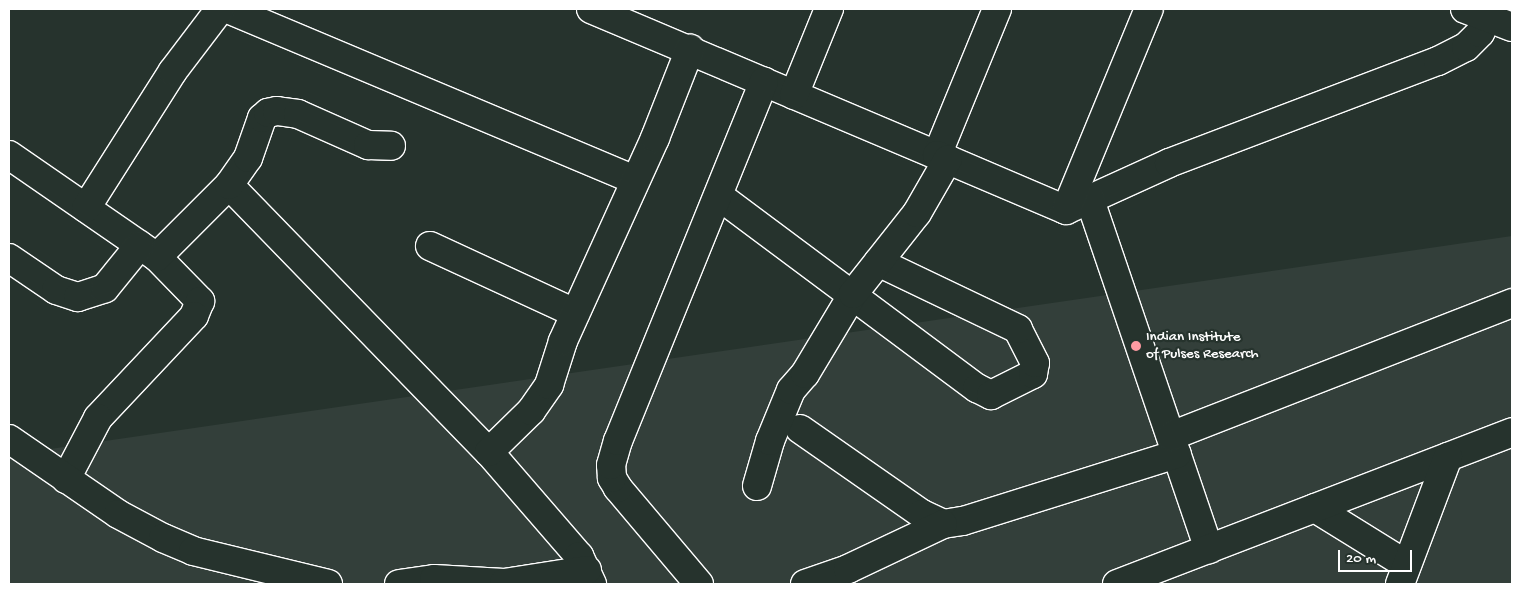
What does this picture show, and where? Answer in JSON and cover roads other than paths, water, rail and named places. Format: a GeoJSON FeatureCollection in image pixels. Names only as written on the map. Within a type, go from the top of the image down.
{"type":"FeatureCollection","features":[{"type":"Feature","properties":{"kind":"street"},"geometry":{"type":"LineString","coordinates":[[86,208],[173,70],[220,9]]}},
{"type":"Feature","properties":{"kind":"street"},"geometry":{"type":"LineString","coordinates":[[228,9],[634,180]]}},
{"type":"Feature","properties":{"kind":"street"},"geometry":{"type":"LineString","coordinates":[[794,95],[829,9]]}},
{"type":"Feature","properties":{"kind":"street"},"geometry":{"type":"LineString","coordinates":[[757,486],[770,441],[791,390],[805,374],[853,294],[917,213],[943,157],[997,9]]}},
{"type":"Feature","properties":{"kind":"street"},"geometry":{"type":"LineString","coordinates":[[1149,9],[1078,205],[1174,445],[1209,549]]}},
{"type":"Feature","properties":{"kind":"street"},"geometry":{"type":"LineString","coordinates":[[597,10],[943,157],[1078,205],[1169,163],[1438,61],[1466,47],[1480,33],[1490,16]]}},
{"type":"Feature","properties":{"kind":"street"},"geometry":{"type":"LineString","coordinates":[[489,452],[540,400],[549,385],[575,312],[634,180],[655,138],[690,49]]}},
{"type":"Feature","properties":{"kind":"street"},"geometry":{"type":"LineString","coordinates":[[699,584],[618,488],[610,472],[618,441],[764,82]]}},
{"type":"Feature","properties":{"kind":"street"},"geometry":{"type":"LineString","coordinates":[[9,258],[56,290],[78,297],[106,288],[229,185],[248,158],[262,118],[277,111],[298,114],[368,145],[391,146]]}},
{"type":"Feature","properties":{"kind":"street"},"geometry":{"type":"LineString","coordinates":[[9,155],[149,251],[194,292],[200,301],[199,309],[145,371],[98,418],[66,479]]}},
{"type":"Feature","properties":{"kind":"street"},"geometry":{"type":"LineString","coordinates":[[229,185],[489,452],[578,556],[589,577],[504,583],[434,579],[399,584]]}},
{"type":"Feature","properties":{"kind":"street"},"geometry":{"type":"LineString","coordinates":[[719,196],[988,394],[998,393],[1033,374],[1035,362],[1018,329],[878,262]]}},
{"type":"Feature","properties":{"kind":"street"},"geometry":{"type":"LineString","coordinates":[[430,246],[575,312]]}},
{"type":"Feature","properties":{"kind":"street"},"geometry":{"type":"LineString","coordinates":[[805,584],[848,569],[943,524],[963,522],[1174,445],[1512,303]]}},
{"type":"Feature","properties":{"kind":"street"},"geometry":{"type":"LineString","coordinates":[[800,429],[922,514],[943,524]]}},
{"type":"Feature","properties":{"kind":"street"},"geometry":{"type":"LineString","coordinates":[[1117,584],[1512,432]]}},
{"type":"Feature","properties":{"kind":"street"},"geometry":{"type":"LineString","coordinates":[[9,439],[118,514],[193,551],[328,584]]}},
{"type":"Feature","properties":{"kind":"street"},"geometry":{"type":"LineString","coordinates":[[1315,508],[1404,575],[1448,457]]}},
{"type":"Feature","properties":{"kind":"place","name":"Indian Institute of Pulses Research"},"geometry":{"type":"Point","coordinates":[1136,346]}}]}
